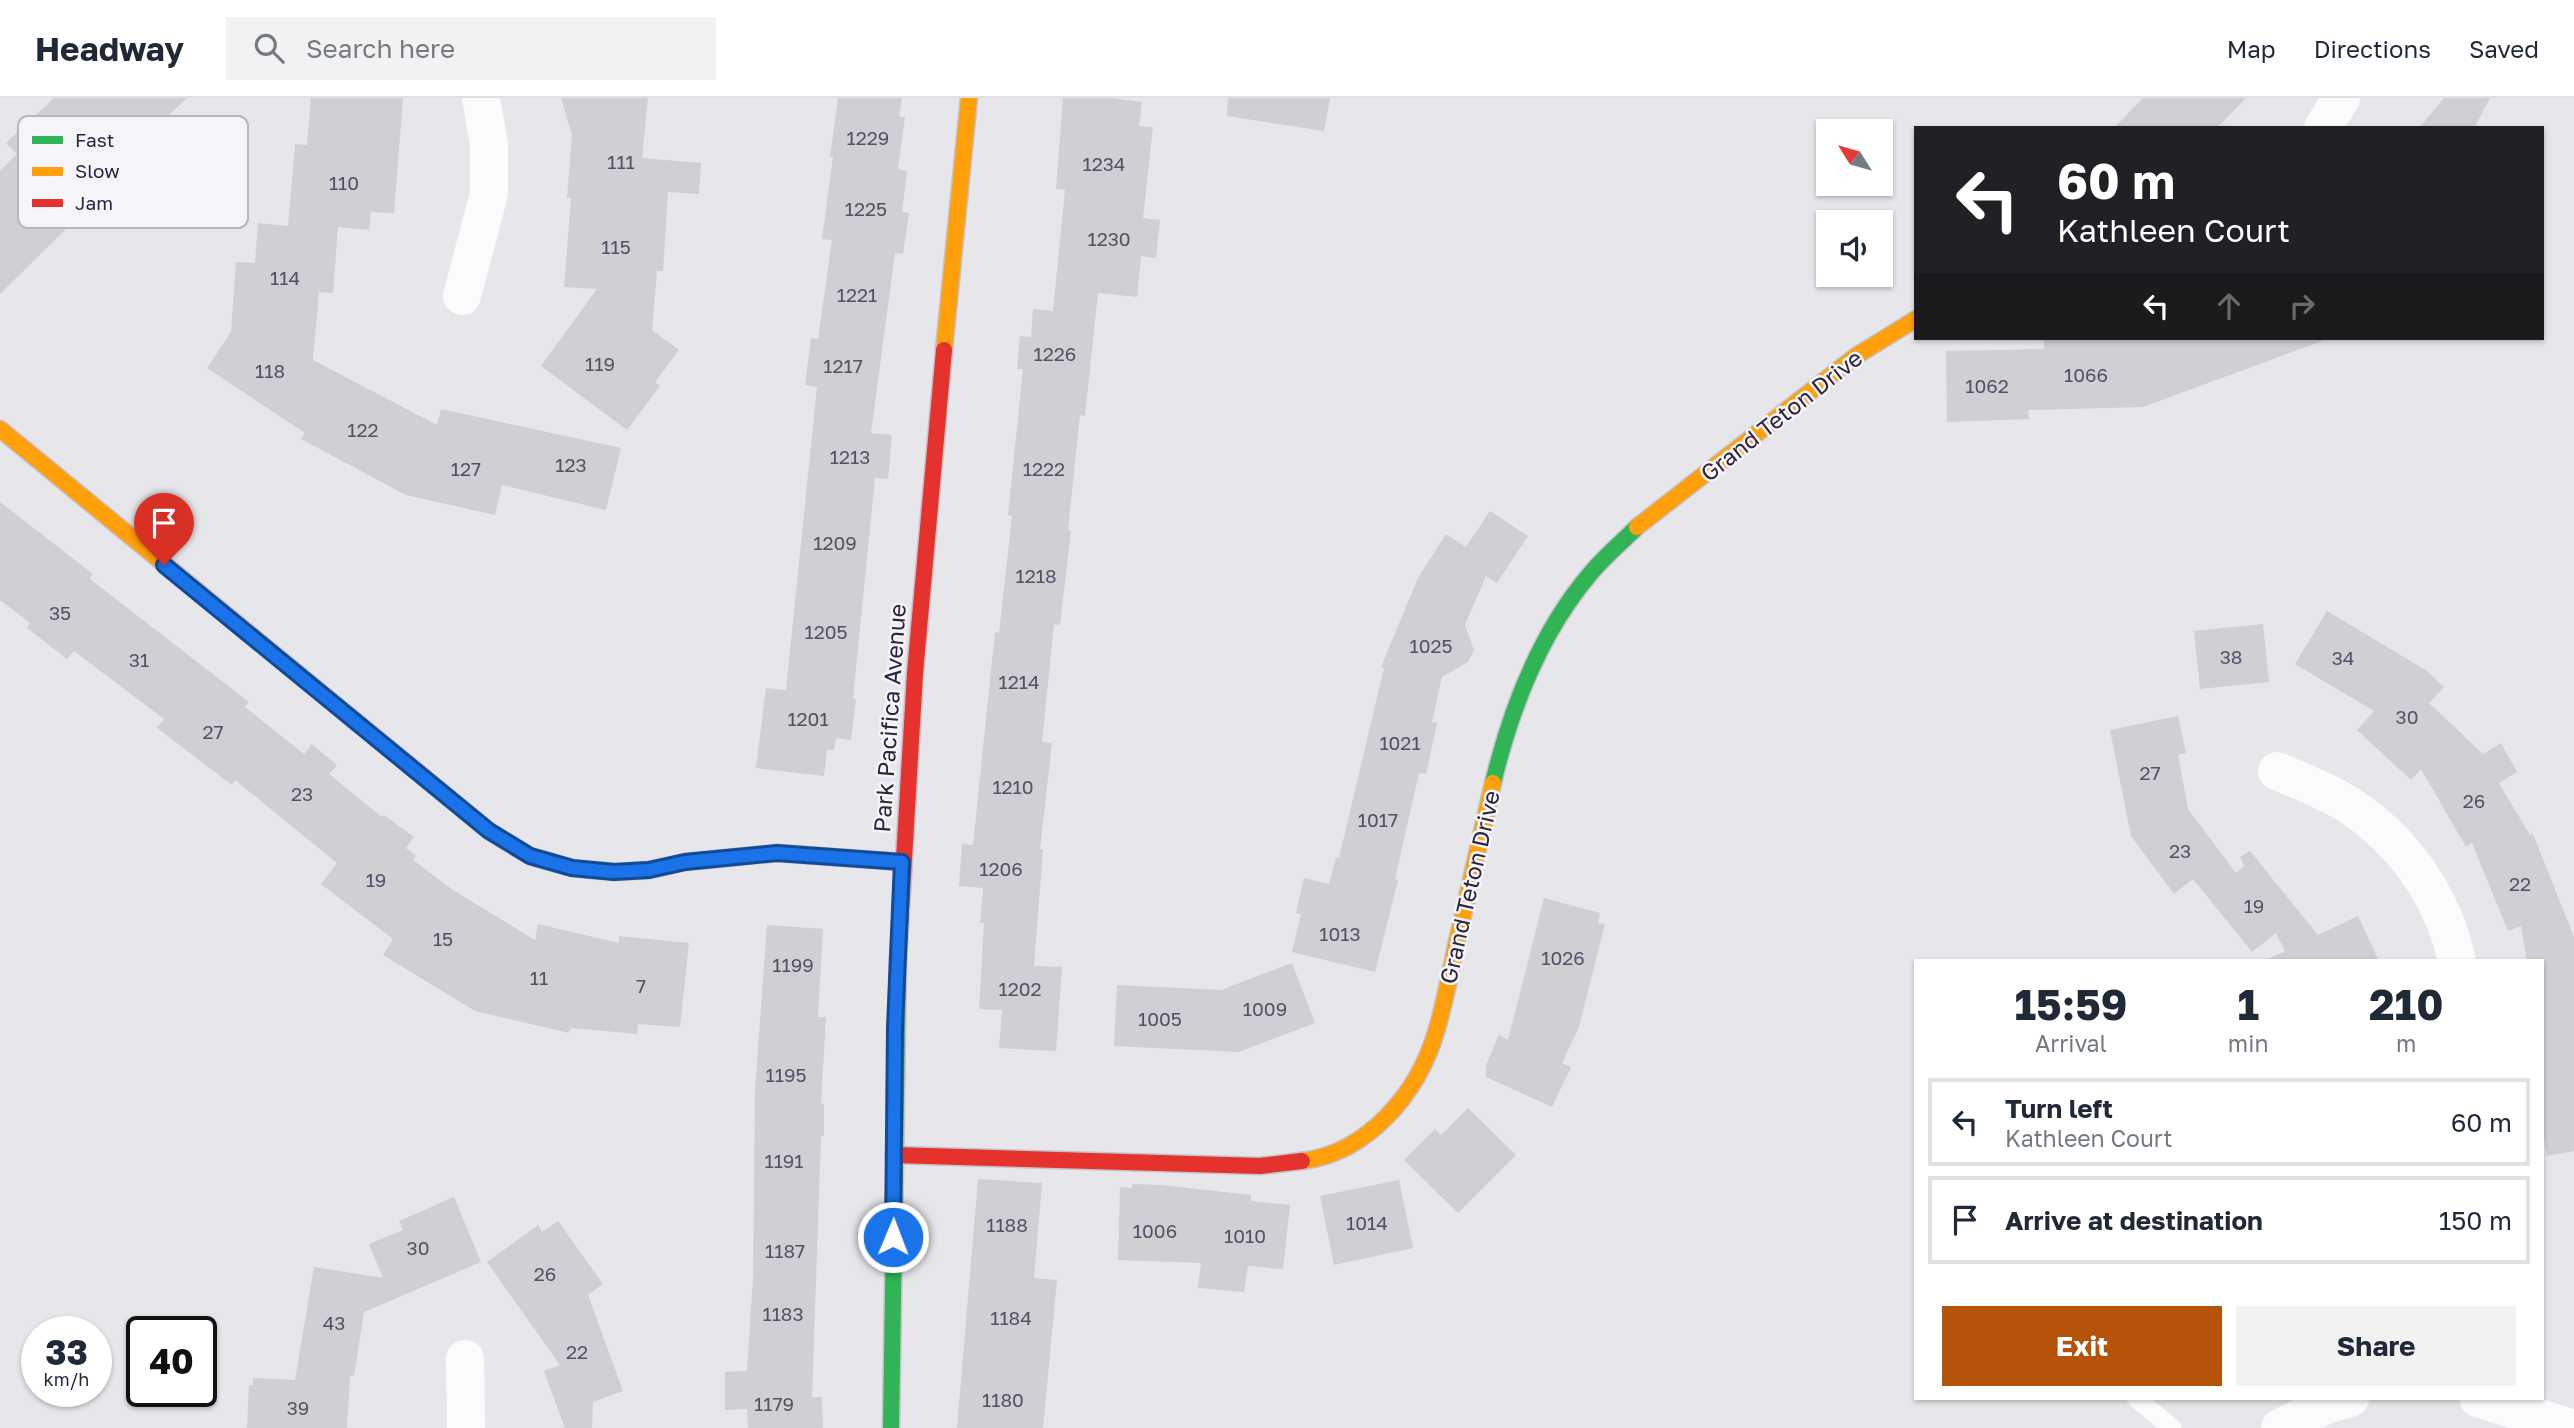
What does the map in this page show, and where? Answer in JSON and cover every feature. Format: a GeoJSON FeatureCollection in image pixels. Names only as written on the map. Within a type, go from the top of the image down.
{"type":"FeatureCollection","features":[{"type":"Feature","properties":{"kind":"street"},"geometry":{"type":"LineString","coordinates":[[462,296],[489,194],[489,144],[481,98]]}},
{"type":"Feature","properties":{"kind":"street","name":"Park Pacifica Avenue"},"geometry":{"type":"LineString","coordinates":[[891,1428],[895,1027],[902,862],[922,575],[969,98]]}},
{"type":"Feature","properties":{"kind":"street"},"geometry":{"type":"LineString","coordinates":[[2324,126],[2341,98]]}},
{"type":"Feature","properties":{"kind":"street","name":"Grand Teton Drive"},"geometry":{"type":"LineString","coordinates":[[894,1155],[1260,1166],[1311,1160],[1353,1144],[1388,1117],[1416,1079],[1436,1032],[1498,763],[1519,694],[1548,634],[1590,573],[1641,523],[1856,356],[1914,320]]}},
{"type":"Feature","properties":{"kind":"street"},"geometry":{"type":"LineString","coordinates":[[0,429],[489,831],[530,856],[572,868],[614,872],[777,853],[902,862]]}},
{"type":"Feature","properties":{"kind":"street"},"geometry":{"type":"LineString","coordinates":[[2277,771],[2323,792],[2367,818],[2403,852],[2433,893],[2452,936],[2457,959]]}},
{"type":"Feature","properties":{"kind":"street"},"geometry":{"type":"LineString","coordinates":[[465,1359],[466,1428]]}},
{"type":"Feature","properties":{"kind":"street"},"geometry":{"type":"LineString","coordinates":[[2280,1428],[2326,1405],[2343,1400]]}},
{"type":"Feature","properties":{"kind":"street"},"geometry":{"type":"LineString","coordinates":[[2490,1400],[2519,1405],[2570,1428]]}},
{"type":"Feature","properties":{"kind":"lane"},"geometry":{"type":"LineString","coordinates":[[2138,1400],[2172,1428]]}},
{"type":"Feature","properties":{"kind":"building"},"geometry":{"type":"Polygon","coordinates":[[[54,98],[187,98],[168,116],[35,116],[54,98]]]}},
{"type":"Feature","properties":{"kind":"building"},"geometry":{"type":"Polygon","coordinates":[[[311,98],[403,98],[394,213],[371,212],[369,230],[338,227],[333,293],[319,292],[313,360],[437,425],[441,409],[621,448],[606,510],[502,485],[495,515],[406,495],[301,439],[305,433],[207,368],[231,332],[236,262],[255,263],[258,223],[288,226],[295,144],[307,145],[311,98]]]}},
{"type":"Feature","properties":{"kind":"building"},"geometry":{"type":"Polygon","coordinates":[[[561,98],[648,98],[642,158],[701,163],[699,194],[668,192],[663,271],[657,271],[652,330],[679,350],[655,382],[660,386],[627,430],[541,366],[597,289],[564,287],[571,198],[567,198],[572,135],[561,98]]]}},
{"type":"Feature","properties":{"kind":"building"},"geometry":{"type":"Polygon","coordinates":[[[838,98],[902,98],[899,117],[905,117],[898,169],[907,171],[902,212],[909,213],[903,254],[895,253],[871,433],[892,435],[888,479],[875,478],[851,740],[836,738],[834,750],[827,750],[824,776],[756,768],[766,688],[786,690],[817,387],[805,385],[811,338],[818,339],[832,240],[822,239],[838,98]]]}},
{"type":"Feature","properties":{"kind":"building"},"geometry":{"type":"Polygon","coordinates":[[[1063,98],[1111,98],[1142,102],[1139,126],[1153,127],[1143,218],[1160,220],[1156,258],[1141,256],[1137,297],[1098,293],[1085,416],[1080,415],[1068,530],[1071,531],[1060,625],[1054,624],[1042,742],[1052,743],[1040,849],[1043,850],[1034,966],[1062,967],[1056,1051],[999,1048],[1002,1010],[979,1009],[984,923],[980,923],[983,888],[959,886],[962,844],[973,845],[995,632],[999,633],[1012,516],[1008,515],[1023,369],[1017,369],[1020,336],[1031,337],[1033,309],[1053,311],[1065,190],[1056,189],[1063,98]]]}},
{"type":"Feature","properties":{"kind":"building"},"geometry":{"type":"Polygon","coordinates":[[[1228,98],[1330,98],[1324,131],[1227,116],[1228,98]]]}},
{"type":"Feature","properties":{"kind":"building"},"geometry":{"type":"Polygon","coordinates":[[[2143,98],[2246,98],[2219,126],[2116,126],[2143,98]]]}},
{"type":"Feature","properties":{"kind":"building"},"geometry":{"type":"Polygon","coordinates":[[[2444,98],[2490,98],[2475,126],[2421,126],[2444,98]]]}},
{"type":"Feature","properties":{"kind":"building"},"geometry":{"type":"Polygon","coordinates":[[[18,132],[18,228],[67,228],[0,294],[0,171],[17,154],[6,143],[18,132]]]}},
{"type":"Feature","properties":{"kind":"building"},"geometry":{"type":"Polygon","coordinates":[[[2044,340],[2322,341],[2143,407],[2028,410],[2029,419],[1947,422],[1946,351],[2044,349],[2044,340]]]}},
{"type":"Feature","properties":{"kind":"building"},"geometry":{"type":"Polygon","coordinates":[[[0,502],[93,574],[90,579],[249,702],[245,707],[304,754],[312,744],[337,765],[329,774],[382,817],[384,815],[414,837],[406,848],[416,856],[413,860],[453,890],[535,940],[538,924],[619,943],[619,936],[689,943],[680,1027],[638,1024],[637,1034],[571,1028],[569,1033],[475,1011],[383,955],[393,939],[321,884],[337,863],[235,780],[232,785],[157,728],[164,719],[74,651],[67,659],[27,628],[30,623],[0,600],[0,502]]]}},
{"type":"Feature","properties":{"kind":"building"},"geometry":{"type":"Polygon","coordinates":[[[1490,511],[1528,536],[1497,583],[1486,576],[1465,625],[1474,650],[1468,662],[1442,677],[1432,722],[1437,723],[1426,774],[1419,773],[1395,879],[1398,880],[1375,972],[1292,952],[1301,914],[1296,913],[1304,878],[1329,884],[1336,857],[1339,858],[1384,668],[1381,667],[1418,578],[1446,534],[1466,547],[1490,511]]]}},
{"type":"Feature","properties":{"kind":"building"},"geometry":{"type":"Polygon","coordinates":[[[2327,611],[2427,671],[2444,687],[2429,703],[2483,754],[2501,743],[2517,772],[2499,783],[2530,835],[2533,834],[2574,937],[2574,1151],[2547,1156],[2544,1139],[2544,959],[2527,959],[2521,926],[2508,931],[2472,843],[2466,847],[2421,769],[2411,780],[2357,730],[2374,711],[2295,664],[2327,611]]]}},
{"type":"Feature","properties":{"kind":"building"},"geometry":{"type":"Polygon","coordinates":[[[2263,624],[2269,682],[2200,689],[2194,631],[2263,624]]]}},
{"type":"Feature","properties":{"kind":"building"},"geometry":{"type":"Polygon","coordinates":[[[2178,716],[2186,753],[2178,755],[2188,809],[2236,873],[2244,866],[2240,857],[2250,851],[2318,935],[2358,916],[2378,959],[2268,959],[2285,951],[2276,933],[2252,952],[2193,879],[2174,894],[2131,836],[2110,730],[2178,716]]]}},
{"type":"Feature","properties":{"kind":"building"},"geometry":{"type":"Polygon","coordinates":[[[1544,898],[1600,913],[1598,923],[1605,924],[1579,1027],[1562,1063],[1571,1067],[1552,1107],[1486,1077],[1486,1065],[1499,1035],[1508,1040],[1544,898]]]}},
{"type":"Feature","properties":{"kind":"building"},"geometry":{"type":"Polygon","coordinates":[[[767,925],[823,929],[818,1017],[826,1017],[821,1103],[824,1104],[824,1136],[821,1136],[812,1397],[822,1397],[823,1428],[748,1428],[747,1409],[725,1410],[725,1372],[747,1371],[753,1277],[755,1090],[767,925]]]}},
{"type":"Feature","properties":{"kind":"building"},"geometry":{"type":"Polygon","coordinates":[[[1292,963],[1315,1023],[1238,1052],[1114,1046],[1117,985],[1221,990],[1292,963]]]}},
{"type":"Feature","properties":{"kind":"building"},"geometry":{"type":"Polygon","coordinates":[[[1468,1108],[1516,1155],[1458,1213],[1404,1160],[1435,1129],[1441,1135],[1468,1108]]]}},
{"type":"Feature","properties":{"kind":"building"},"geometry":{"type":"Polygon","coordinates":[[[978,1179],[1042,1183],[1034,1278],[1057,1280],[1043,1428],[957,1428],[978,1179]]]}},
{"type":"Feature","properties":{"kind":"building"},"geometry":{"type":"Polygon","coordinates":[[[1399,1180],[1413,1248],[1334,1265],[1320,1196],[1399,1180]]]}},
{"type":"Feature","properties":{"kind":"building"},"geometry":{"type":"Polygon","coordinates":[[[1132,1184],[1251,1195],[1251,1201],[1290,1205],[1283,1269],[1248,1266],[1244,1292],[1198,1288],[1201,1263],[1118,1260],[1120,1187],[1132,1188],[1132,1184]]]}},
{"type":"Feature","properties":{"kind":"building"},"geometry":{"type":"Polygon","coordinates":[[[454,1197],[481,1262],[364,1312],[354,1376],[350,1376],[347,1428],[247,1428],[249,1385],[253,1385],[253,1378],[295,1380],[314,1267],[383,1278],[369,1244],[403,1230],[399,1221],[454,1197]]]}},
{"type":"Feature","properties":{"kind":"building"},"geometry":{"type":"Polygon","coordinates":[[[558,1221],[603,1284],[588,1295],[623,1391],[593,1402],[592,1428],[565,1428],[544,1371],[560,1365],[487,1262],[538,1225],[542,1232],[558,1221]]]}},
{"type":"Feature","properties":{"kind":"traffic: fast"},"geometry":{"type":"LineString","coordinates":[[1493,783],[1518,699],[1556,621],[1590,574],[1637,527]]}},
{"type":"Feature","properties":{"kind":"traffic: fast"},"geometry":{"type":"LineString","coordinates":[[891,1428],[898,960]]}},
{"type":"Feature","properties":{"kind":"traffic: slow"},"geometry":{"type":"LineString","coordinates":[[944,350],[969,98]]}},
{"type":"Feature","properties":{"kind":"traffic: slow"},"geometry":{"type":"LineString","coordinates":[[1637,527],[1856,356],[1914,320]]}},
{"type":"Feature","properties":{"kind":"traffic: slow"},"geometry":{"type":"LineString","coordinates":[[0,429],[387,747]]}},
{"type":"Feature","properties":{"kind":"traffic: slow"},"geometry":{"type":"LineString","coordinates":[[1302,1161],[1326,1156],[1369,1133],[1403,1098],[1417,1077],[1440,1020],[1493,783]]}},
{"type":"Feature","properties":{"kind":"traffic: jam"},"geometry":{"type":"LineString","coordinates":[[898,960],[915,673],[944,350]]}},
{"type":"Feature","properties":{"kind":"traffic: jam"},"geometry":{"type":"LineString","coordinates":[[387,747],[489,831],[530,856],[572,868],[615,872],[649,870],[685,862],[777,853],[902,862]]}},
{"type":"Feature","properties":{"kind":"traffic: jam"},"geometry":{"type":"LineString","coordinates":[[894,1155],[1260,1166],[1302,1161]]}},
{"type":"Feature","properties":{"kind":"route"},"geometry":{"type":"LineString","coordinates":[[164,565],[489,831],[530,856],[572,868],[614,872],[777,853],[902,862],[895,1027],[893,1237]]}}]}
